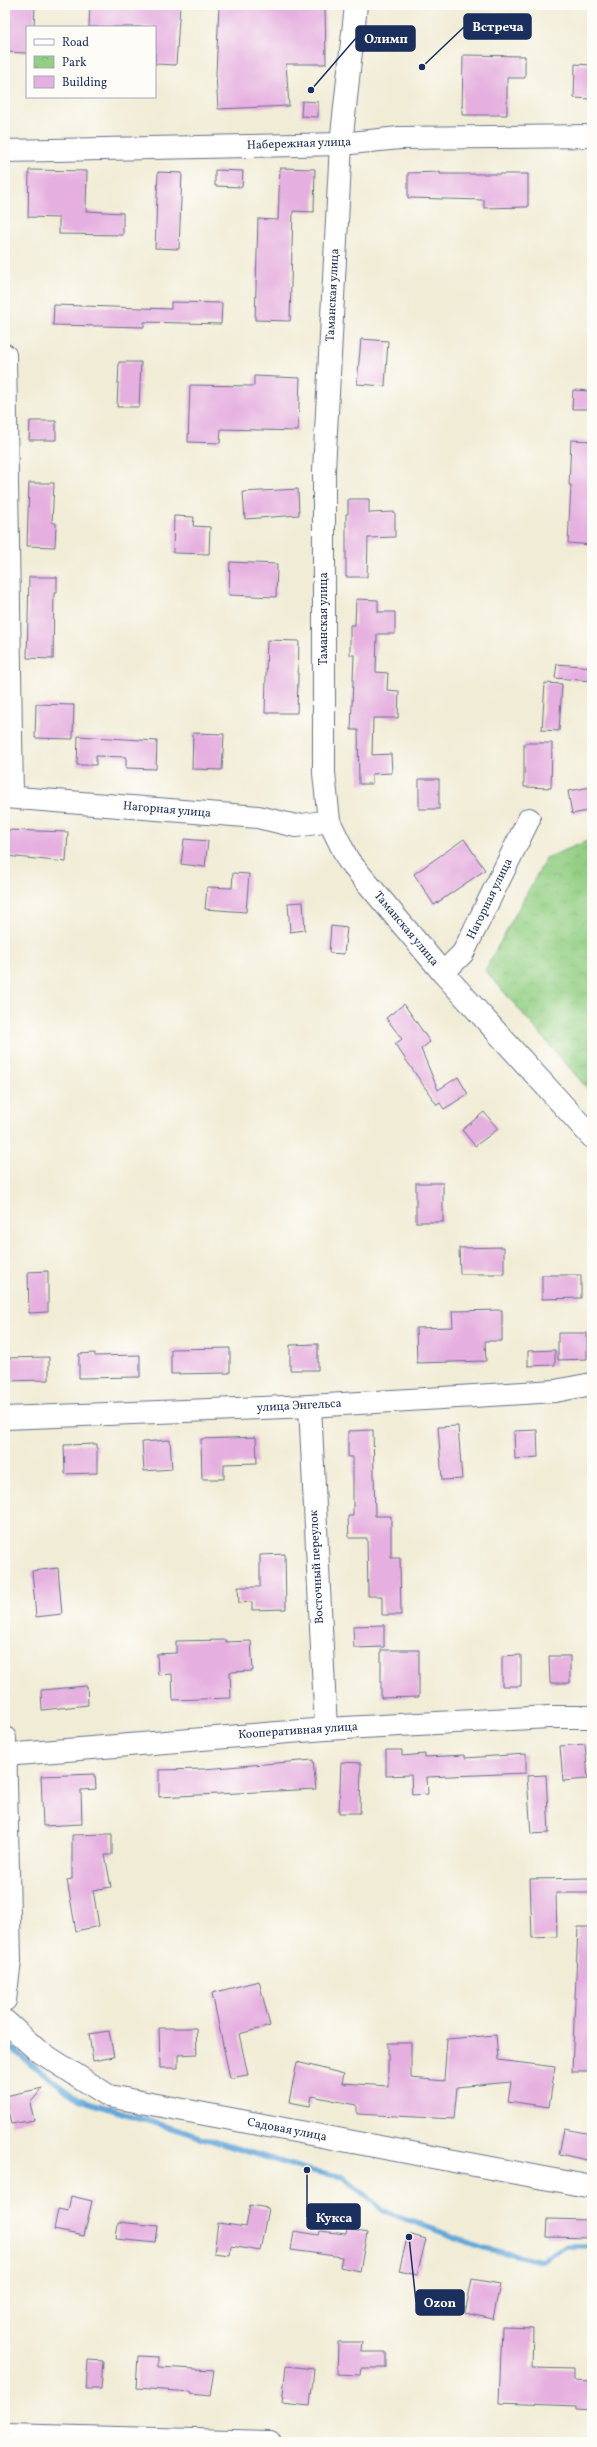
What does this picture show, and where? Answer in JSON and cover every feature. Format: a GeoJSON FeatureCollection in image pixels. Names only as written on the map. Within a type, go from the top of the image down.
{"type":"FeatureCollection","features":[{"type":"Feature","properties":{"kind":"street","name":"Таманская улица"},"geometry":{"type":"LineString","coordinates":[[356,5],[341,144],[324,470],[324,773],[329,821],[348,860],[443,973],[592,1137]]}},
{"type":"Feature","properties":{"kind":"street","name":"Набережная улица"},"geometry":{"type":"LineString","coordinates":[[5,151],[341,144],[399,138],[592,136]]}},
{"type":"Feature","properties":{"kind":"street"},"geometry":{"type":"LineString","coordinates":[[5,355],[9,797]]}},
{"type":"Feature","properties":{"kind":"street","name":"Нагорная улица"},"geometry":{"type":"LineString","coordinates":[[9,797],[258,817],[296,826],[329,821]]}},
{"type":"Feature","properties":{"kind":"street","name":"Нагорная улица"},"geometry":{"type":"LineString","coordinates":[[443,973],[463,953],[529,820]]}},
{"type":"Feature","properties":{"kind":"street","name":"улица Энгельса"},"geometry":{"type":"LineString","coordinates":[[5,1418],[310,1406],[555,1391],[592,1384]]}},
{"type":"Feature","properties":{"kind":"street","name":"Восточный переулок"},"geometry":{"type":"LineString","coordinates":[[310,1406],[326,1729]]}},
{"type":"Feature","properties":{"kind":"street","name":"Кооперативная улица"},"geometry":{"type":"LineString","coordinates":[[5,1755],[326,1729],[592,1716]]}},
{"type":"Feature","properties":{"kind":"street"},"geometry":{"type":"LineString","coordinates":[[5,1738],[10,1961],[5,2000]]}},
{"type":"Feature","properties":{"kind":"street","name":"Садовая улица"},"geometry":{"type":"LineString","coordinates":[[5,2022],[38,2050],[109,2096],[592,2187]]}},
{"type":"Feature","properties":{"kind":"street"},"geometry":{"type":"LineString","coordinates":[[5,2435],[270,2442]]}},
{"type":"Feature","properties":{"kind":"green space"},"geometry":{"type":"Polygon","coordinates":[[[592,839],[592,1094],[485,970],[546,858],[592,839]]]}},
{"type":"Feature","properties":{"kind":"building"},"geometry":{"type":"Polygon","coordinates":[[[5,5],[35,5],[34,26],[26,26],[26,53],[5,52],[5,5]]]}},
{"type":"Feature","properties":{"kind":"building"},"geometry":{"type":"Polygon","coordinates":[[[90,5],[180,5],[176,65],[156,64],[156,26],[89,26],[90,5]]]}},
{"type":"Feature","properties":{"kind":"building"},"geometry":{"type":"Polygon","coordinates":[[[219,5],[325,5],[326,64],[286,64],[289,106],[218,109],[216,74],[219,5]]]}},
{"type":"Feature","properties":{"kind":"building"},"geometry":{"type":"Polygon","coordinates":[[[463,55],[525,56],[525,78],[507,78],[507,115],[462,115],[463,55]]]}},
{"type":"Feature","properties":{"kind":"building"},"geometry":{"type":"Polygon","coordinates":[[[575,64],[592,65],[592,99],[574,98],[575,64]]]}},
{"type":"Feature","properties":{"kind":"building"},"geometry":{"type":"Polygon","coordinates":[[[302,101],[318,102],[318,117],[301,116],[302,101]]]}},
{"type":"Feature","properties":{"kind":"building"},"geometry":{"type":"Polygon","coordinates":[[[280,168],[315,169],[314,212],[293,211],[290,321],[255,320],[258,219],[278,220],[280,168]]]}},
{"type":"Feature","properties":{"kind":"building"},"geometry":{"type":"Polygon","coordinates":[[[29,170],[87,171],[86,211],[123,213],[123,235],[59,234],[59,218],[28,217],[29,170]]]}},
{"type":"Feature","properties":{"kind":"building"},"geometry":{"type":"Polygon","coordinates":[[[215,170],[243,171],[242,187],[215,186],[215,170]]]}},
{"type":"Feature","properties":{"kind":"building"},"geometry":{"type":"Polygon","coordinates":[[[158,172],[182,173],[179,249],[155,248],[158,172]]]}},
{"type":"Feature","properties":{"kind":"building"},"geometry":{"type":"Polygon","coordinates":[[[440,172],[440,174],[528,174],[528,207],[484,208],[484,200],[408,198],[408,173],[440,172]]]}},
{"type":"Feature","properties":{"kind":"building"},"geometry":{"type":"Polygon","coordinates":[[[171,302],[222,303],[221,324],[144,322],[144,327],[53,325],[54,305],[171,309],[171,302]]]}},
{"type":"Feature","properties":{"kind":"building"},"geometry":{"type":"Polygon","coordinates":[[[361,339],[388,341],[385,386],[357,384],[361,339]]]}},
{"type":"Feature","properties":{"kind":"building"},"geometry":{"type":"Polygon","coordinates":[[[119,362],[141,362],[139,407],[117,407],[119,362]]]}},
{"type":"Feature","properties":{"kind":"building"},"geometry":{"type":"Polygon","coordinates":[[[254,376],[300,378],[298,431],[221,429],[220,443],[188,442],[190,385],[254,386],[254,376]]]}},
{"type":"Feature","properties":{"kind":"building"},"geometry":{"type":"Polygon","coordinates":[[[573,390],[592,391],[592,409],[572,409],[573,390]]]}},
{"type":"Feature","properties":{"kind":"building"},"geometry":{"type":"Polygon","coordinates":[[[30,421],[56,421],[56,440],[29,440],[30,421]]]}},
{"type":"Feature","properties":{"kind":"building"},"geometry":{"type":"Polygon","coordinates":[[[571,440],[592,441],[592,545],[568,543],[571,485],[569,485],[571,440]]]}},
{"type":"Feature","properties":{"kind":"building"},"geometry":{"type":"Polygon","coordinates":[[[29,483],[54,483],[52,523],[56,523],[55,547],[27,546],[29,483]]]}},
{"type":"Feature","properties":{"kind":"building"},"geometry":{"type":"Polygon","coordinates":[[[298,489],[299,515],[245,519],[243,492],[298,489]]]}},
{"type":"Feature","properties":{"kind":"building"},"geometry":{"type":"Polygon","coordinates":[[[348,499],[369,499],[369,513],[395,512],[395,537],[368,538],[367,577],[346,577],[346,514],[348,514],[348,499]]]}},
{"type":"Feature","properties":{"kind":"building"},"geometry":{"type":"Polygon","coordinates":[[[174,516],[194,517],[193,526],[210,527],[209,554],[173,553],[174,516]]]}},
{"type":"Feature","properties":{"kind":"building"},"geometry":{"type":"Polygon","coordinates":[[[230,562],[277,564],[276,597],[229,595],[230,562]]]}},
{"type":"Feature","properties":{"kind":"building"},"geometry":{"type":"Polygon","coordinates":[[[29,577],[57,577],[57,593],[54,593],[53,659],[27,658],[29,577]]]}},
{"type":"Feature","properties":{"kind":"building"},"geometry":{"type":"Polygon","coordinates":[[[356,599],[378,600],[378,612],[395,612],[395,634],[377,634],[376,672],[388,673],[387,690],[399,691],[398,718],[373,718],[372,755],[391,754],[392,773],[372,774],[372,784],[359,784],[358,730],[351,730],[354,655],[350,655],[350,625],[355,625],[356,599]]]}},
{"type":"Feature","properties":{"kind":"building"},"geometry":{"type":"Polygon","coordinates":[[[267,640],[299,641],[297,713],[265,713],[267,640]]]}},
{"type":"Feature","properties":{"kind":"building"},"geometry":{"type":"Polygon","coordinates":[[[557,664],[592,667],[592,681],[555,678],[557,664]]]}},
{"type":"Feature","properties":{"kind":"building"},"geometry":{"type":"Polygon","coordinates":[[[545,683],[562,684],[559,731],[542,730],[545,683]]]}},
{"type":"Feature","properties":{"kind":"building"},"geometry":{"type":"Polygon","coordinates":[[[36,704],[74,705],[73,739],[35,738],[36,704]]]}},
{"type":"Feature","properties":{"kind":"building"},"geometry":{"type":"Polygon","coordinates":[[[193,733],[224,734],[222,770],[192,769],[193,733]]]}},
{"type":"Feature","properties":{"kind":"building"},"geometry":{"type":"Polygon","coordinates":[[[78,736],[157,741],[156,769],[126,768],[126,757],[96,756],[96,765],[77,765],[78,736]]]}},
{"type":"Feature","properties":{"kind":"building"},"geometry":{"type":"Polygon","coordinates":[[[524,743],[552,743],[551,788],[524,787],[524,743]]]}},
{"type":"Feature","properties":{"kind":"building"},"geometry":{"type":"Polygon","coordinates":[[[419,779],[439,779],[439,809],[419,809],[419,779]]]}},
{"type":"Feature","properties":{"kind":"building"},"geometry":{"type":"Polygon","coordinates":[[[592,787],[592,810],[572,814],[568,791],[592,787]]]}},
{"type":"Feature","properties":{"kind":"building"},"geometry":{"type":"Polygon","coordinates":[[[7,830],[68,832],[66,862],[6,856],[7,830]]]}},
{"type":"Feature","properties":{"kind":"building"},"geometry":{"type":"Polygon","coordinates":[[[184,839],[208,841],[205,867],[181,864],[184,839]]]}},
{"type":"Feature","properties":{"kind":"building"},"geometry":{"type":"Polygon","coordinates":[[[464,839],[485,870],[434,905],[414,874],[464,839]]]}},
{"type":"Feature","properties":{"kind":"building"},"geometry":{"type":"Polygon","coordinates":[[[233,873],[249,874],[246,912],[205,909],[207,887],[232,888],[233,873]]]}},
{"type":"Feature","properties":{"kind":"building"},"geometry":{"type":"Polygon","coordinates":[[[303,902],[305,930],[290,932],[288,903],[303,902]]]}},
{"type":"Feature","properties":{"kind":"building"},"geometry":{"type":"Polygon","coordinates":[[[331,926],[347,928],[344,954],[329,953],[331,926]]]}},
{"type":"Feature","properties":{"kind":"building"},"geometry":{"type":"Polygon","coordinates":[[[404,1004],[430,1042],[421,1049],[438,1090],[458,1077],[468,1094],[444,1109],[440,1103],[437,1105],[395,1044],[402,1039],[386,1018],[404,1004]]]}},
{"type":"Feature","properties":{"kind":"building"},"geometry":{"type":"Polygon","coordinates":[[[484,1112],[498,1129],[475,1146],[462,1130],[484,1112]]]}},
{"type":"Feature","properties":{"kind":"building"},"geometry":{"type":"Polygon","coordinates":[[[416,1183],[443,1183],[443,1222],[416,1222],[416,1183]]]}},
{"type":"Feature","properties":{"kind":"building"},"geometry":{"type":"Polygon","coordinates":[[[504,1247],[504,1274],[460,1274],[459,1248],[504,1247]]]}},
{"type":"Feature","properties":{"kind":"building"},"geometry":{"type":"Polygon","coordinates":[[[48,1271],[48,1312],[29,1313],[28,1272],[48,1271]]]}},
{"type":"Feature","properties":{"kind":"building"},"geometry":{"type":"Polygon","coordinates":[[[542,1275],[581,1275],[581,1298],[542,1299],[542,1275]]]}},
{"type":"Feature","properties":{"kind":"building"},"geometry":{"type":"Polygon","coordinates":[[[502,1310],[502,1341],[485,1341],[486,1361],[417,1363],[416,1328],[453,1327],[452,1311],[502,1310]]]}},
{"type":"Feature","properties":{"kind":"building"},"geometry":{"type":"Polygon","coordinates":[[[558,1333],[587,1333],[587,1359],[558,1360],[558,1333]]]}},
{"type":"Feature","properties":{"kind":"building"},"geometry":{"type":"Polygon","coordinates":[[[318,1344],[318,1370],[290,1370],[290,1345],[318,1344]]]}},
{"type":"Feature","properties":{"kind":"building"},"geometry":{"type":"Polygon","coordinates":[[[230,1348],[230,1373],[171,1374],[171,1349],[230,1348]]]}},
{"type":"Feature","properties":{"kind":"building"},"geometry":{"type":"Polygon","coordinates":[[[555,1350],[555,1365],[528,1366],[528,1351],[555,1350]]]}},
{"type":"Feature","properties":{"kind":"building"},"geometry":{"type":"Polygon","coordinates":[[[95,1353],[95,1356],[140,1355],[140,1377],[79,1378],[79,1354],[95,1353]]]}},
{"type":"Feature","properties":{"kind":"building"},"geometry":{"type":"Polygon","coordinates":[[[49,1357],[49,1380],[5,1381],[5,1358],[49,1357]]]}},
{"type":"Feature","properties":{"kind":"building"},"geometry":{"type":"Polygon","coordinates":[[[458,1426],[462,1479],[442,1480],[438,1427],[458,1426]]]}},
{"type":"Feature","properties":{"kind":"building"},"geometry":{"type":"Polygon","coordinates":[[[373,1430],[375,1516],[391,1516],[391,1558],[400,1558],[401,1615],[382,1615],[382,1596],[368,1596],[367,1538],[349,1538],[348,1516],[353,1516],[353,1457],[348,1457],[348,1431],[373,1430]]]}},
{"type":"Feature","properties":{"kind":"building"},"geometry":{"type":"Polygon","coordinates":[[[537,1430],[538,1457],[515,1459],[514,1431],[537,1430]]]}},
{"type":"Feature","properties":{"kind":"building"},"geometry":{"type":"Polygon","coordinates":[[[256,1437],[257,1463],[224,1464],[224,1479],[202,1479],[201,1439],[256,1437]]]}},
{"type":"Feature","properties":{"kind":"building"},"geometry":{"type":"Polygon","coordinates":[[[170,1440],[172,1469],[144,1471],[142,1442],[170,1440]]]}},
{"type":"Feature","properties":{"kind":"building"},"geometry":{"type":"Polygon","coordinates":[[[97,1444],[97,1473],[65,1474],[64,1445],[97,1444]]]}},
{"type":"Feature","properties":{"kind":"building"},"geometry":{"type":"Polygon","coordinates":[[[285,1554],[286,1609],[252,1610],[252,1602],[239,1603],[238,1587],[260,1587],[260,1555],[285,1554]]]}},
{"type":"Feature","properties":{"kind":"building"},"geometry":{"type":"Polygon","coordinates":[[[58,1568],[62,1614],[36,1617],[32,1571],[58,1568]]]}},
{"type":"Feature","properties":{"kind":"building"},"geometry":{"type":"Polygon","coordinates":[[[384,1625],[384,1647],[354,1648],[353,1626],[384,1625]]]}},
{"type":"Feature","properties":{"kind":"building"},"geometry":{"type":"Polygon","coordinates":[[[226,1640],[226,1642],[251,1641],[253,1671],[230,1672],[231,1698],[173,1700],[172,1674],[158,1675],[157,1654],[176,1653],[176,1641],[226,1640]]]}},
{"type":"Feature","properties":{"kind":"building"},"geometry":{"type":"Polygon","coordinates":[[[381,1650],[419,1650],[419,1697],[381,1698],[381,1650]]]}},
{"type":"Feature","properties":{"kind":"building"},"geometry":{"type":"Polygon","coordinates":[[[521,1655],[521,1686],[502,1686],[502,1656],[521,1655]]]}},
{"type":"Feature","properties":{"kind":"building"},"geometry":{"type":"Polygon","coordinates":[[[549,1656],[570,1656],[570,1683],[550,1683],[549,1656]]]}},
{"type":"Feature","properties":{"kind":"building"},"geometry":{"type":"Polygon","coordinates":[[[87,1686],[88,1705],[42,1710],[41,1690],[87,1686]]]}},
{"type":"Feature","properties":{"kind":"building"},"geometry":{"type":"Polygon","coordinates":[[[585,1744],[588,1779],[563,1781],[560,1746],[585,1744]]]}},
{"type":"Feature","properties":{"kind":"building"},"geometry":{"type":"Polygon","coordinates":[[[386,1750],[402,1750],[402,1756],[425,1754],[425,1757],[465,1755],[465,1758],[526,1754],[526,1773],[427,1777],[428,1794],[412,1795],[411,1775],[386,1776],[386,1750]]]}},
{"type":"Feature","properties":{"kind":"building"},"geometry":{"type":"Polygon","coordinates":[[[313,1760],[316,1789],[159,1797],[159,1770],[204,1769],[313,1760]]]}},
{"type":"Feature","properties":{"kind":"building"},"geometry":{"type":"Polygon","coordinates":[[[341,1762],[361,1763],[360,1813],[339,1813],[341,1762]]]}},
{"type":"Feature","properties":{"kind":"building"},"geometry":{"type":"Polygon","coordinates":[[[95,1774],[96,1789],[81,1790],[82,1824],[43,1826],[41,1776],[95,1774]]]}},
{"type":"Feature","properties":{"kind":"building"},"geometry":{"type":"Polygon","coordinates":[[[546,1775],[549,1833],[531,1834],[527,1776],[546,1775]]]}},
{"type":"Feature","properties":{"kind":"building"},"geometry":{"type":"Polygon","coordinates":[[[112,1834],[112,1855],[105,1855],[111,1887],[93,1890],[99,1926],[76,1931],[67,1880],[72,1879],[72,1835],[112,1834]]]}},
{"type":"Feature","properties":{"kind":"building"},"geometry":{"type":"Polygon","coordinates":[[[592,1878],[592,1893],[556,1893],[557,1937],[532,1938],[530,1879],[592,1878]]]}},
{"type":"Feature","properties":{"kind":"building"},"geometry":{"type":"Polygon","coordinates":[[[578,1927],[592,1927],[592,2072],[572,2072],[578,1927]]]}},
{"type":"Feature","properties":{"kind":"building"},"geometry":{"type":"Polygon","coordinates":[[[259,1981],[270,2026],[239,2034],[248,2075],[230,2078],[212,1993],[259,1981]]]}},
{"type":"Feature","properties":{"kind":"building"},"geometry":{"type":"Polygon","coordinates":[[[159,2028],[196,2028],[197,2054],[178,2055],[178,2068],[160,2068],[159,2028]]]}},
{"type":"Feature","properties":{"kind":"building"},"geometry":{"type":"Polygon","coordinates":[[[109,2031],[114,2057],[93,2061],[89,2034],[109,2031]]]}},
{"type":"Feature","properties":{"kind":"building"},"geometry":{"type":"Polygon","coordinates":[[[496,2035],[498,2060],[555,2067],[549,2107],[508,2101],[511,2082],[457,2087],[454,2119],[357,2114],[357,2105],[312,2096],[310,2106],[289,2102],[297,2062],[344,2074],[342,2083],[388,2086],[388,2043],[411,2043],[411,2078],[444,2081],[447,2039],[496,2035]]]}},
{"type":"Feature","properties":{"kind":"building"},"geometry":{"type":"Polygon","coordinates":[[[43,2088],[30,2103],[34,2120],[11,2124],[5,2096],[43,2088]]]}},
{"type":"Feature","properties":{"kind":"building"},"geometry":{"type":"Polygon","coordinates":[[[564,2129],[592,2134],[592,2161],[559,2154],[564,2129]]]}},
{"type":"Feature","properties":{"kind":"building"},"geometry":{"type":"Polygon","coordinates":[[[71,2196],[92,2201],[84,2236],[54,2230],[58,2209],[68,2211],[71,2196]]]}},
{"type":"Feature","properties":{"kind":"building"},"geometry":{"type":"Polygon","coordinates":[[[250,2205],[268,2208],[260,2251],[231,2246],[230,2255],[214,2253],[218,2223],[246,2227],[250,2205]]]}},
{"type":"Feature","properties":{"kind":"building"},"geometry":{"type":"Polygon","coordinates":[[[547,2219],[592,2220],[592,2238],[546,2237],[547,2219]]]}},
{"type":"Feature","properties":{"kind":"building"},"geometry":{"type":"Polygon","coordinates":[[[118,2222],[158,2226],[156,2243],[116,2239],[118,2222]]]}},
{"type":"Feature","properties":{"kind":"building"},"geometry":{"type":"Polygon","coordinates":[[[347,2229],[367,2233],[360,2271],[340,2267],[342,2257],[291,2250],[294,2231],[319,2235],[320,2231],[346,2234],[347,2229]]]}},
{"type":"Feature","properties":{"kind":"building"},"geometry":{"type":"Polygon","coordinates":[[[408,2234],[426,2239],[417,2275],[399,2271],[408,2234]]]}},
{"type":"Feature","properties":{"kind":"building"},"geometry":{"type":"Polygon","coordinates":[[[472,2279],[500,2284],[493,2319],[465,2313],[472,2279]]]}},
{"type":"Feature","properties":{"kind":"building"},"geometry":{"type":"Polygon","coordinates":[[[502,2327],[533,2328],[532,2368],[574,2369],[574,2380],[592,2381],[592,2410],[577,2409],[577,2406],[499,2403],[502,2327]]]}},
{"type":"Feature","properties":{"kind":"building"},"geometry":{"type":"Polygon","coordinates":[[[338,2342],[362,2342],[361,2352],[386,2352],[386,2368],[361,2368],[360,2375],[337,2374],[338,2342]]]}},
{"type":"Feature","properties":{"kind":"building"},"geometry":{"type":"Polygon","coordinates":[[[138,2356],[159,2357],[159,2367],[214,2370],[210,2396],[190,2394],[190,2392],[136,2388],[138,2356]]]}},
{"type":"Feature","properties":{"kind":"building"},"geometry":{"type":"Polygon","coordinates":[[[88,2360],[103,2361],[101,2389],[86,2389],[88,2360]]]}},
{"type":"Feature","properties":{"kind":"building"},"geometry":{"type":"Polygon","coordinates":[[[286,2366],[314,2369],[310,2406],[282,2403],[286,2366]]]}},
{"type":"Feature","properties":{"kind":"waterway"},"geometry":{"type":"LineString","coordinates":[[5,2044],[78,2099],[307,2170],[343,2177],[384,2211],[484,2248],[542,2261],[566,2246],[592,2246]]}},
{"type":"Feature","properties":{"kind":"place","name":"Встреча"},"geometry":{"type":"Point","coordinates":[422,67]}},
{"type":"Feature","properties":{"kind":"place","name":"Олимп"},"geometry":{"type":"Point","coordinates":[311,90]}},
{"type":"Feature","properties":{"kind":"place","name":"Кукса"},"geometry":{"type":"Point","coordinates":[307,2170]}},
{"type":"Feature","properties":{"kind":"place","name":"Ozon"},"geometry":{"type":"Point","coordinates":[409,2237]}}]}
